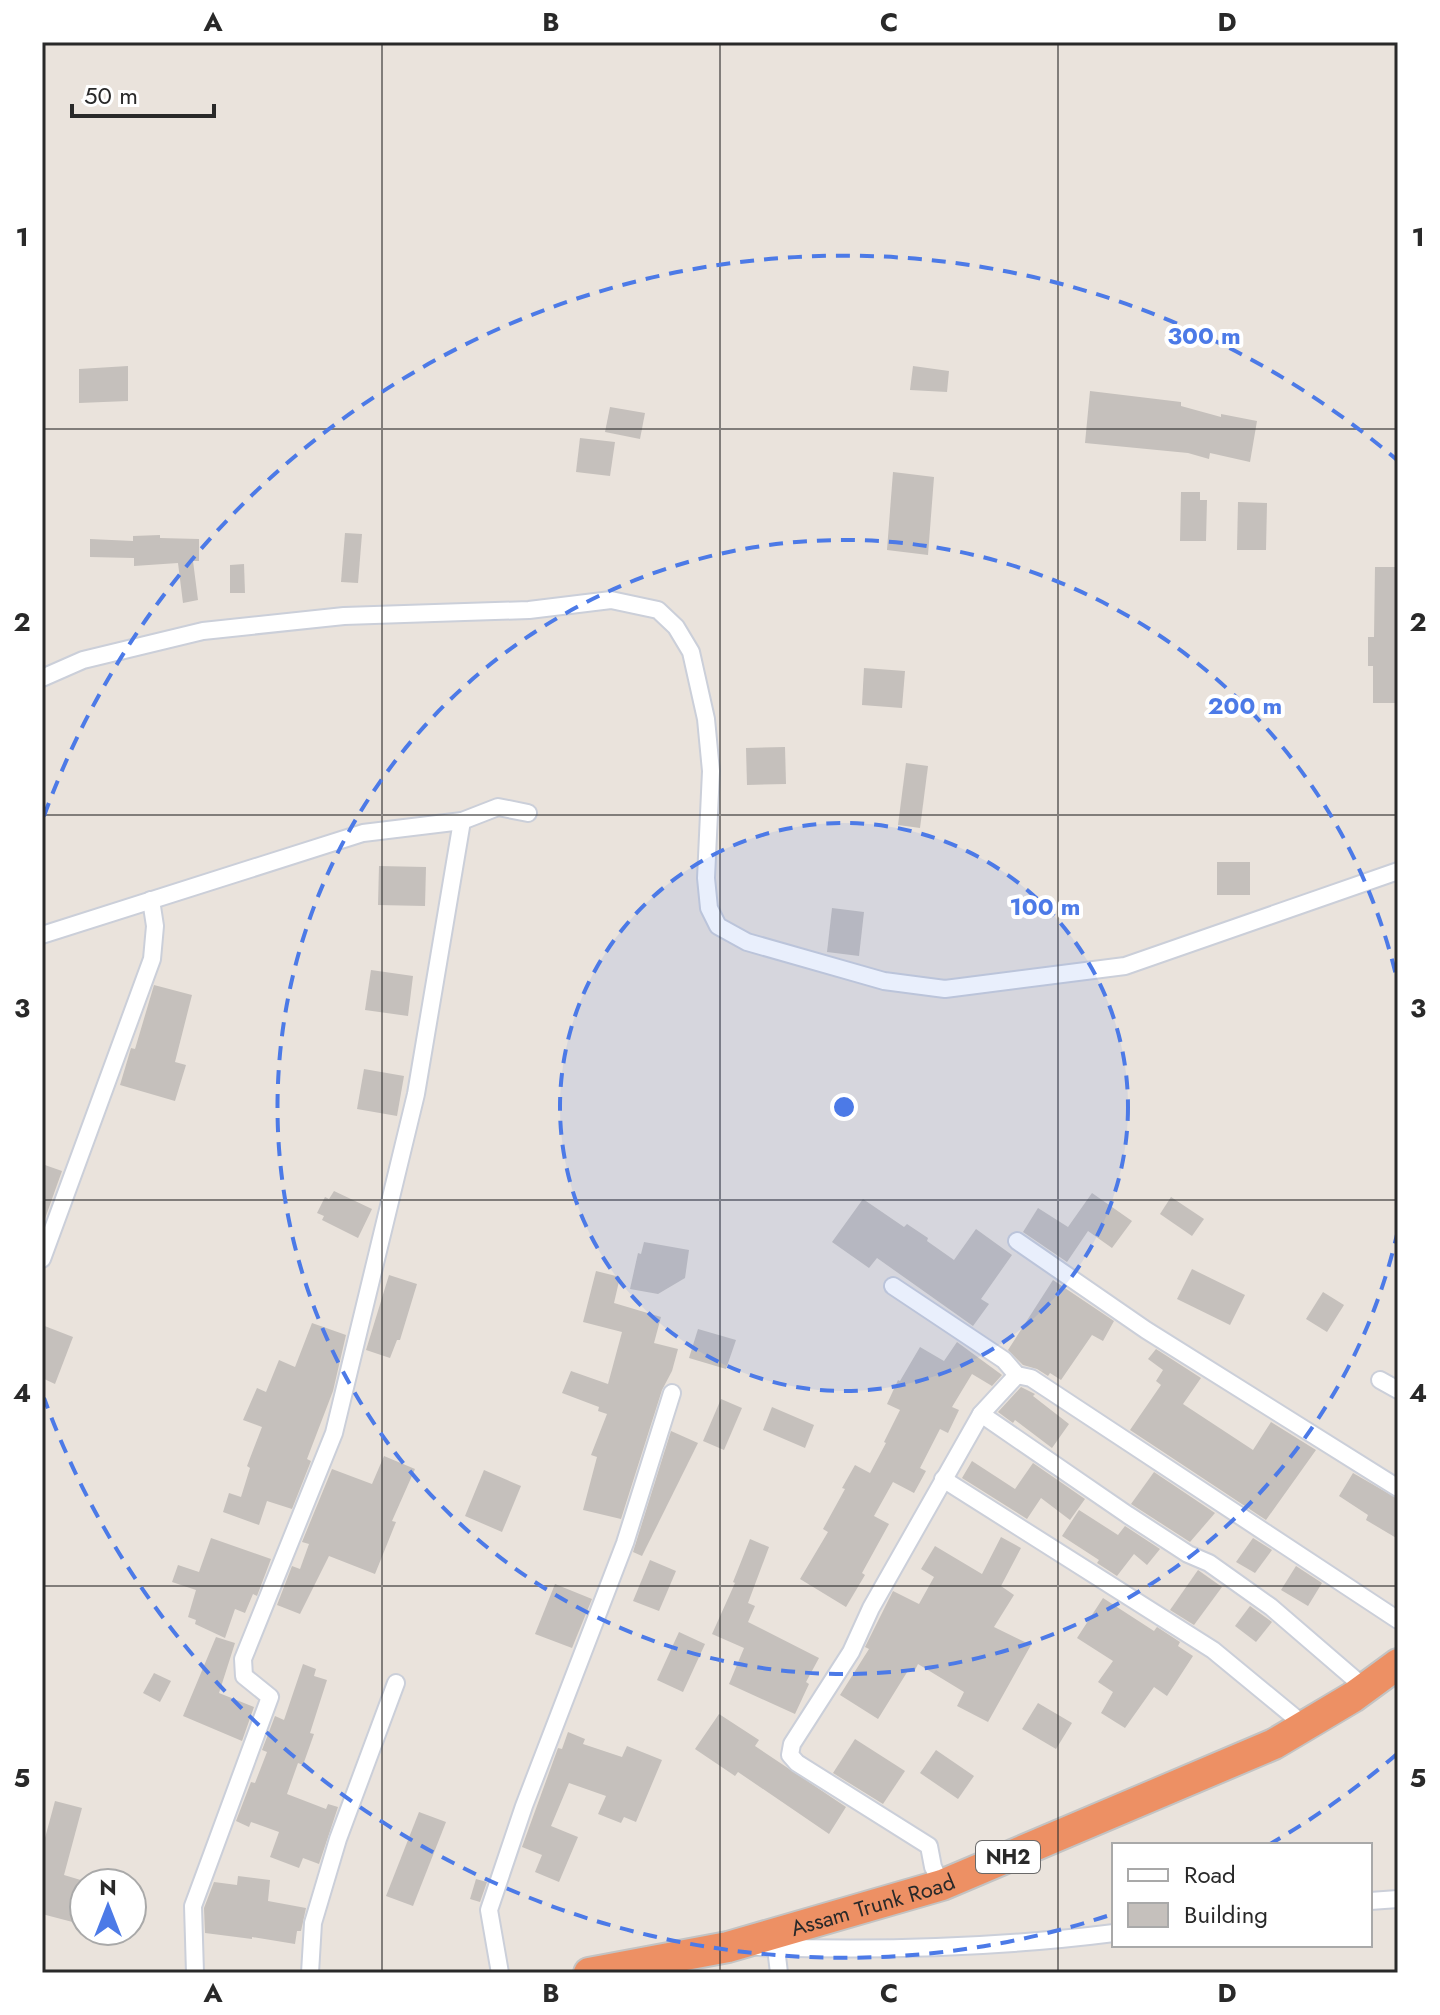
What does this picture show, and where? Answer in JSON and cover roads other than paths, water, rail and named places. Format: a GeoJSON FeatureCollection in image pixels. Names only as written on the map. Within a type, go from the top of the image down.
{"type":"FeatureCollection","features":[{"type":"Feature","properties":{"kind":"highway","name":"Assam Trunk Road"},"geometry":{"type":"LineString","coordinates":[[589,1973],[728,1947],[942,1885],[1274,1744],[1398,1664]]}},
{"type":"Feature","properties":{"kind":"street"},"geometry":{"type":"LineString","coordinates":[[42,678],[83,660],[203,631],[344,616],[529,610],[611,600],[658,610],[676,627],[691,652],[706,719],[711,771],[706,878],[709,908],[718,926],[747,942],[884,981],[945,989],[1125,966],[1398,871]]}},
{"type":"Feature","properties":{"kind":"street"},"geometry":{"type":"LineString","coordinates":[[42,935],[363,833],[462,821],[498,807],[528,813]]}},
{"type":"Feature","properties":{"kind":"street"},"geometry":{"type":"LineString","coordinates":[[195,1973],[193,1906],[270,1697],[244,1676],[243,1659],[334,1433],[416,1094],[462,821]]}},
{"type":"Feature","properties":{"kind":"street"},"geometry":{"type":"LineString","coordinates":[[42,1259],[152,959],[155,926],[151,900]]}},
{"type":"Feature","properties":{"kind":"street"},"geometry":{"type":"LineString","coordinates":[[1017,1241],[1146,1330],[1398,1488]]}},
{"type":"Feature","properties":{"kind":"street"},"geometry":{"type":"LineString","coordinates":[[893,1286],[1004,1360],[1017,1375],[1031,1378],[1398,1620]]}},
{"type":"Feature","properties":{"kind":"street"},"geometry":{"type":"LineString","coordinates":[[942,1885],[933,1867],[929,1846],[797,1763],[790,1755],[792,1744],[851,1652],[871,1608],[981,1414],[1017,1375]]}},
{"type":"Feature","properties":{"kind":"street"},"geometry":{"type":"LineString","coordinates":[[1380,1380],[1398,1390]]}},
{"type":"Feature","properties":{"kind":"street"},"geometry":{"type":"LineString","coordinates":[[500,1973],[489,1910],[524,1806],[625,1543],[672,1393]]}},
{"type":"Feature","properties":{"kind":"street"},"geometry":{"type":"LineString","coordinates":[[981,1414],[1128,1515],[1188,1554],[1209,1563],[1271,1607],[1365,1688]]}},
{"type":"Feature","properties":{"kind":"street"},"geometry":{"type":"LineString","coordinates":[[943,1479],[1213,1650],[1304,1725]]}},
{"type":"Feature","properties":{"kind":"street"},"geometry":{"type":"LineString","coordinates":[[310,1973],[313,1923],[338,1839],[396,1683]]}},
{"type":"Feature","properties":{"kind":"street"},"geometry":{"type":"LineString","coordinates":[[1372,1901],[1398,1899]]}},
{"type":"Feature","properties":{"kind":"street"},"geometry":{"type":"LineString","coordinates":[[728,1947],[862,1950],[1067,1939],[1112,1933]]}},
{"type":"Feature","properties":{"kind":"street"},"geometry":{"type":"LineString","coordinates":[[776,1948],[779,1973]]}}]}
